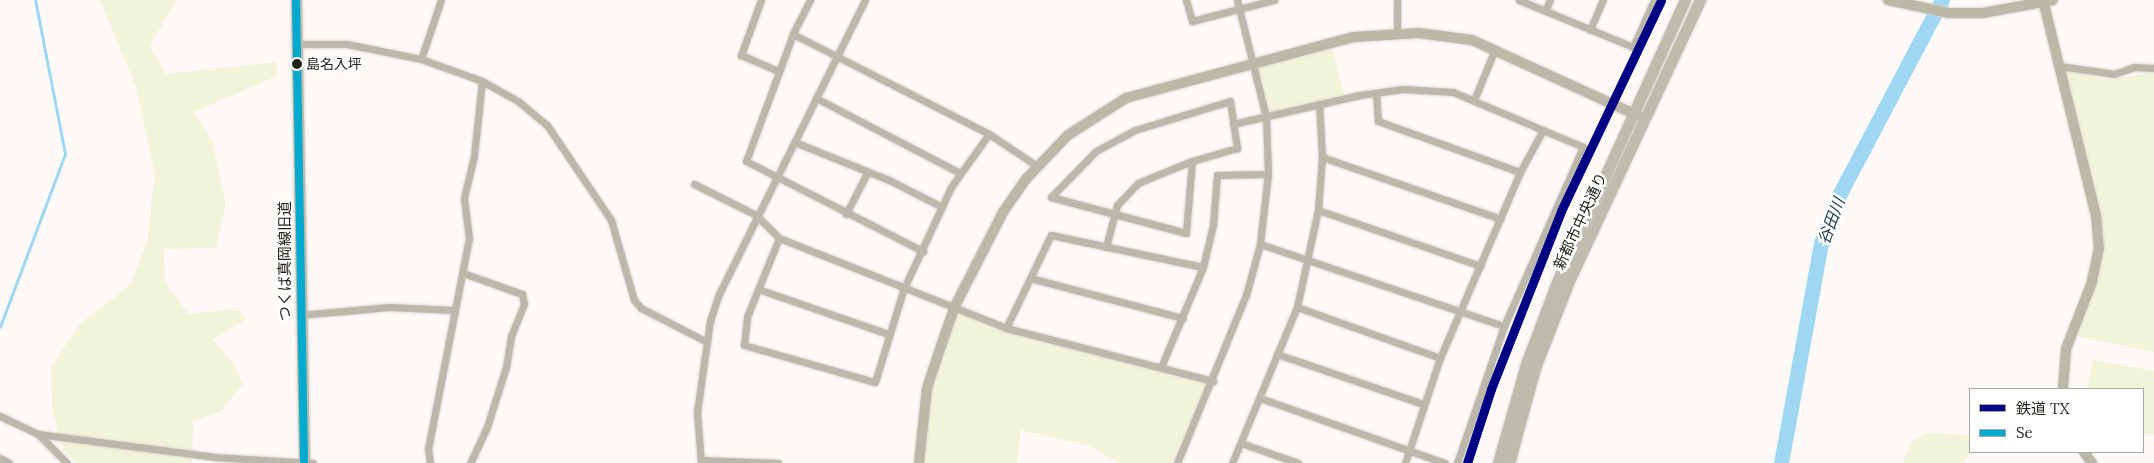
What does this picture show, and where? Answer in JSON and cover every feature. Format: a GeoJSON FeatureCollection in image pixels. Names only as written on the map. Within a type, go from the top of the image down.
{"type":"FeatureCollection","features":[{"type":"Feature","properties":{"kind":"main road","name":"つくば真岡線旧道"},"geometry":{"type":"LineString","coordinates":[[296,0],[300,314],[307,463]]}},
{"type":"Feature","properties":{"kind":"main road","name":"新都市中央通り"},"geometry":{"type":"LineString","coordinates":[[1498,463],[1526,364],[1543,318],[1632,112],[1685,0]]}},
{"type":"Feature","properties":{"kind":"main road","name":"新都市中央通り"},"geometry":{"type":"LineString","coordinates":[[1509,463],[1535,368],[1569,281],[1700,0]]}},
{"type":"Feature","properties":{"kind":"street"},"geometry":{"type":"LineString","coordinates":[[421,59],[440,0]]}},
{"type":"Feature","properties":{"kind":"street"},"geometry":{"type":"LineString","coordinates":[[761,0],[741,55],[778,71]]}},
{"type":"Feature","properties":{"kind":"street"},"geometry":{"type":"LineString","coordinates":[[810,0],[793,34],[778,71],[746,161],[846,214],[923,251]]}},
{"type":"Feature","properties":{"kind":"street"},"geometry":{"type":"LineString","coordinates":[[778,463],[701,462],[697,412],[707,342],[719,294],[756,215],[797,143],[806,114],[816,98],[865,0]]}},
{"type":"Feature","properties":{"kind":"street"},"geometry":{"type":"LineString","coordinates":[[1186,0],[1192,21],[1274,0]]}},
{"type":"Feature","properties":{"kind":"street"},"geometry":{"type":"LineString","coordinates":[[1177,463],[1213,381],[1260,244],[1268,174],[1266,116],[1237,0]]}},
{"type":"Feature","properties":{"kind":"street"},"geometry":{"type":"LineString","coordinates":[[1397,0],[1397,33]]}},
{"type":"Feature","properties":{"kind":"street"},"geometry":{"type":"LineString","coordinates":[[1519,0],[1633,48],[1654,0]]}},
{"type":"Feature","properties":{"kind":"street"},"geometry":{"type":"LineString","coordinates":[[1545,11],[1550,0]]}},
{"type":"Feature","properties":{"kind":"street"},"geometry":{"type":"LineString","coordinates":[[1590,30],[1603,0]]}},
{"type":"Feature","properties":{"kind":"street"},"geometry":{"type":"LineString","coordinates":[[1888,0],[1915,7],[1949,12],[2006,11],[2047,1],[2060,66],[2096,215],[2099,248],[2092,282],[2066,349],[2063,388]]}},
{"type":"Feature","properties":{"kind":"street"},"geometry":{"type":"LineString","coordinates":[[919,463],[927,388],[955,306],[1003,212],[1037,166],[1068,135],[1126,98],[1252,62],[1354,37],[1397,33],[1472,40],[1644,118]]}},
{"type":"Feature","properties":{"kind":"street"},"geometry":{"type":"LineString","coordinates":[[793,34],[989,134],[1037,166]]}},
{"type":"Feature","properties":{"kind":"street"},"geometry":{"type":"LineString","coordinates":[[298,44],[347,44],[421,59],[482,81],[539,116],[595,194],[611,220],[634,300],[641,308],[707,342]]}},
{"type":"Feature","properties":{"kind":"street"},"geometry":{"type":"LineString","coordinates":[[1474,100],[1495,50]]}},
{"type":"Feature","properties":{"kind":"street"},"geometry":{"type":"LineString","coordinates":[[2060,66],[2114,74],[2134,67],[2154,68]]}},
{"type":"Feature","properties":{"kind":"street"},"geometry":{"type":"LineString","coordinates":[[430,463],[428,449],[469,238],[464,198],[474,156],[482,81]]}},
{"type":"Feature","properties":{"kind":"street"},"geometry":{"type":"LineString","coordinates":[[1233,124],[1319,104],[1403,89],[1453,92],[1583,147],[1504,326],[1457,463]]}},
{"type":"Feature","properties":{"kind":"street"},"geometry":{"type":"LineString","coordinates":[[1376,93],[1378,121],[1520,172]]}},
{"type":"Feature","properties":{"kind":"street"},"geometry":{"type":"LineString","coordinates":[[816,98],[960,173]]}},
{"type":"Feature","properties":{"kind":"street"},"geometry":{"type":"LineString","coordinates":[[1106,247],[1114,215],[1117,205],[1138,183],[1192,161],[1237,148],[1230,101],[1135,130],[1096,152],[1051,197],[1114,215],[1186,233],[1192,161]]}},
{"type":"Feature","properties":{"kind":"street"},"geometry":{"type":"LineString","coordinates":[[1232,463],[1297,307],[1318,210],[1322,156],[1319,104]]}},
{"type":"Feature","properties":{"kind":"street"},"geometry":{"type":"LineString","coordinates":[[1405,463],[1423,404],[1440,358],[1463,312],[1520,172],[1543,130]]}},
{"type":"Feature","properties":{"kind":"street"},"geometry":{"type":"LineString","coordinates":[[779,238],[747,317],[744,345],[875,382],[888,334],[904,288],[960,173],[989,134]]}},
{"type":"Feature","properties":{"kind":"street"},"geometry":{"type":"LineString","coordinates":[[797,143],[942,207]]}},
{"type":"Feature","properties":{"kind":"street"},"geometry":{"type":"LineString","coordinates":[[1322,156],[1501,219]]}},
{"type":"Feature","properties":{"kind":"street"},"geometry":{"type":"LineString","coordinates":[[846,214],[866,173]]}},
{"type":"Feature","properties":{"kind":"street"},"geometry":{"type":"LineString","coordinates":[[1161,368],[1203,267],[1213,225],[1217,175],[1268,174]]}},
{"type":"Feature","properties":{"kind":"street"},"geometry":{"type":"LineString","coordinates":[[694,184],[756,215],[779,238],[904,288],[955,306],[1006,328],[1213,381]]}},
{"type":"Feature","properties":{"kind":"street"},"geometry":{"type":"LineString","coordinates":[[1318,210],[1482,266]]}},
{"type":"Feature","properties":{"kind":"street"},"geometry":{"type":"LineString","coordinates":[[1006,328],[1051,235],[1203,267]]}},
{"type":"Feature","properties":{"kind":"street"},"geometry":{"type":"LineString","coordinates":[[1260,244],[1504,326]]}},
{"type":"Feature","properties":{"kind":"street"},"geometry":{"type":"LineString","coordinates":[[463,273],[522,294],[524,304],[511,336],[506,367],[487,427],[470,463]]}},
{"type":"Feature","properties":{"kind":"street"},"geometry":{"type":"LineString","coordinates":[[1030,278],[1183,318]]}},
{"type":"Feature","properties":{"kind":"street"},"geometry":{"type":"LineString","coordinates":[[758,289],[888,334]]}},
{"type":"Feature","properties":{"kind":"street"},"geometry":{"type":"LineString","coordinates":[[300,314],[389,307],[455,310]]}},
{"type":"Feature","properties":{"kind":"street"},"geometry":{"type":"LineString","coordinates":[[1297,307],[1440,358]]}},
{"type":"Feature","properties":{"kind":"street"},"geometry":{"type":"LineString","coordinates":[[1277,354],[1423,404]]}},
{"type":"Feature","properties":{"kind":"street"},"geometry":{"type":"LineString","coordinates":[[1260,398],[1445,463]]}},
{"type":"Feature","properties":{"kind":"street"},"geometry":{"type":"LineString","coordinates":[[0,416],[38,434],[214,457],[307,463]]}},
{"type":"Feature","properties":{"kind":"street"},"geometry":{"type":"LineString","coordinates":[[38,434],[67,463]]}},
{"type":"Feature","properties":{"kind":"street"},"geometry":{"type":"LineString","coordinates":[[1241,443],[1298,463]]}},
{"type":"Feature","properties":{"kind":"street"},"geometry":{"type":"LineString","coordinates":[[0,458],[9,463]]}},
{"type":"Feature","properties":{"kind":"green space"},"geometry":{"type":"Polygon","coordinates":[[[100,0],[176,0],[150,46],[166,74],[277,62],[277,76],[194,112],[212,140],[226,204],[216,248],[164,249],[165,281],[188,314],[238,309],[246,319],[213,340],[233,363],[243,384],[220,412],[193,421],[192,463],[76,463],[63,450],[52,410],[51,367],[80,324],[131,284],[147,241],[155,175],[136,87],[100,0]]]}},
{"type":"Feature","properties":{"kind":"green space"},"geometry":{"type":"Polygon","coordinates":[[[1331,43],[1345,98],[1266,117],[1251,62],[1331,43]]]}},
{"type":"Feature","properties":{"kind":"green space"},"geometry":{"type":"Polygon","coordinates":[[[2066,70],[2109,80],[2154,72],[2154,352],[2071,335],[2092,282],[2097,226],[2066,70]]]}},
{"type":"Feature","properties":{"kind":"green space"},"geometry":{"type":"Polygon","coordinates":[[[955,306],[1006,328],[1213,381],[1179,463],[1120,463],[1089,446],[1021,430],[1017,463],[919,463],[927,388],[955,306]]]}},
{"type":"Feature","properties":{"kind":"green space"},"geometry":{"type":"Polygon","coordinates":[[[2093,360],[2154,371],[2154,435],[2144,433],[2144,388],[2087,388],[2093,360]]]}},
{"type":"Feature","properties":{"kind":"green space"},"geometry":{"type":"Polygon","coordinates":[[[1927,433],[1969,435],[1969,452],[1964,463],[1903,463],[1911,442],[1927,433]]]}},
{"type":"Feature","properties":{"kind":"waterway"},"geometry":{"type":"LineString","coordinates":[[0,327],[65,154],[35,0]]}},
{"type":"Feature","properties":{"kind":"waterway","name":"谷田川"},"geometry":{"type":"LineString","coordinates":[[1781,463],[1821,243],[1838,197],[1942,0]]}},
{"type":"Feature","properties":{"kind":"rail line","name":"TX"},"geometry":{"type":"LineString","coordinates":[[1467,463],[1491,389],[1561,211],[1661,0]]}},
{"type":"Feature","properties":{"kind":"transit line","name":"Se"},"geometry":{"type":"LineString","coordinates":[[296,0],[304,463]]}},
{"type":"Feature","properties":{"kind":"place","name":"島名入坪"},"geometry":{"type":"Point","coordinates":[297,64]}}]}
